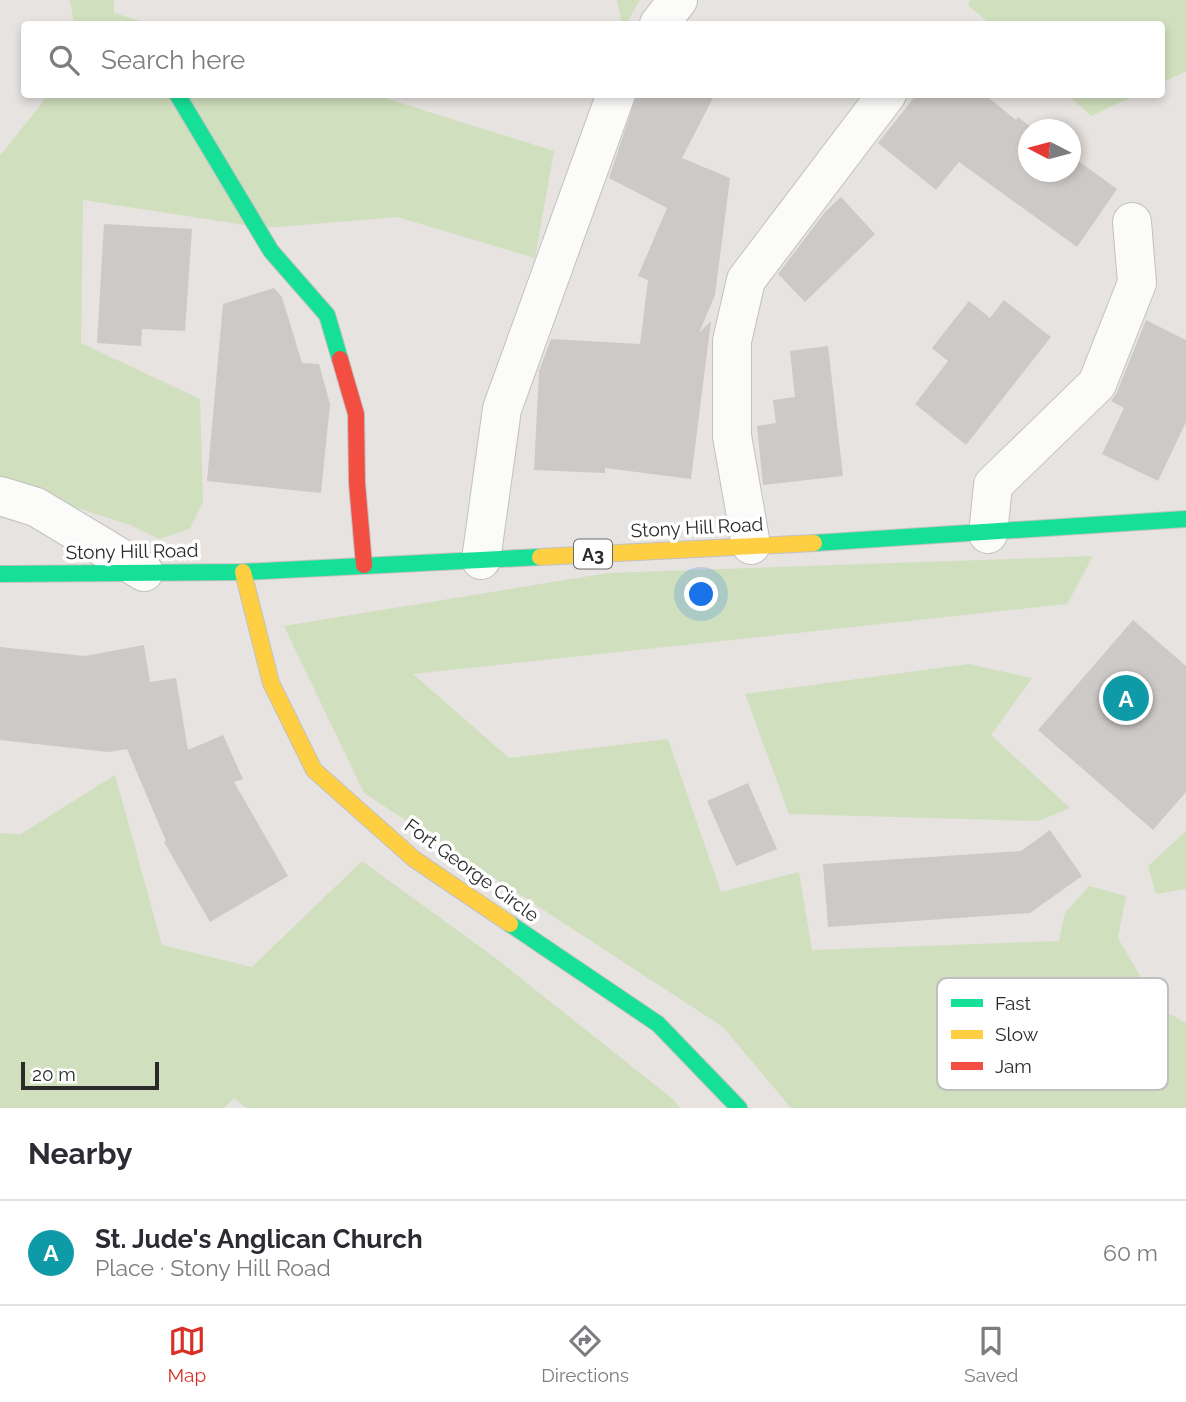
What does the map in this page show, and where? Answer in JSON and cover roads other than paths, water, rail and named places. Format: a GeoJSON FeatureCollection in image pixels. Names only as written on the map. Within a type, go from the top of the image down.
{"type":"FeatureCollection","features":[{"type":"Feature","properties":{"kind":"street"},"geometry":{"type":"LineString","coordinates":[[661,21],[678,0]]}},
{"type":"Feature","properties":{"kind":"street"},"geometry":{"type":"LineString","coordinates":[[179,98],[271,251],[327,315],[356,414],[357,483],[364,565]]}},
{"type":"Feature","properties":{"kind":"street"},"geometry":{"type":"LineString","coordinates":[[481,560],[502,409],[615,98]]}},
{"type":"Feature","properties":{"kind":"street"},"geometry":{"type":"LineString","coordinates":[[751,545],[732,436],[732,341],[746,280],[884,98]]}},
{"type":"Feature","properties":{"kind":"street"},"geometry":{"type":"LineString","coordinates":[[988,534],[993,485],[1097,384],[1137,283],[1132,222]]}},
{"type":"Feature","properties":{"kind":"street"},"geometry":{"type":"LineString","coordinates":[[0,496],[36,507],[144,572]]}},
{"type":"Feature","properties":{"kind":"street","name":"Stony Hill Road"},"geometry":{"type":"LineString","coordinates":[[0,574],[243,572],[988,534],[1186,519]]}},
{"type":"Feature","properties":{"kind":"street","name":"Fort George Circle"},"geometry":{"type":"LineString","coordinates":[[243,572],[271,683],[314,770],[414,859],[658,1024],[739,1108]]}},
{"type":"Feature","properties":{"kind":"place","name":"St. Jude's Anglican Church"},"geometry":{"type":"Point","coordinates":[1126,698]}}]}
